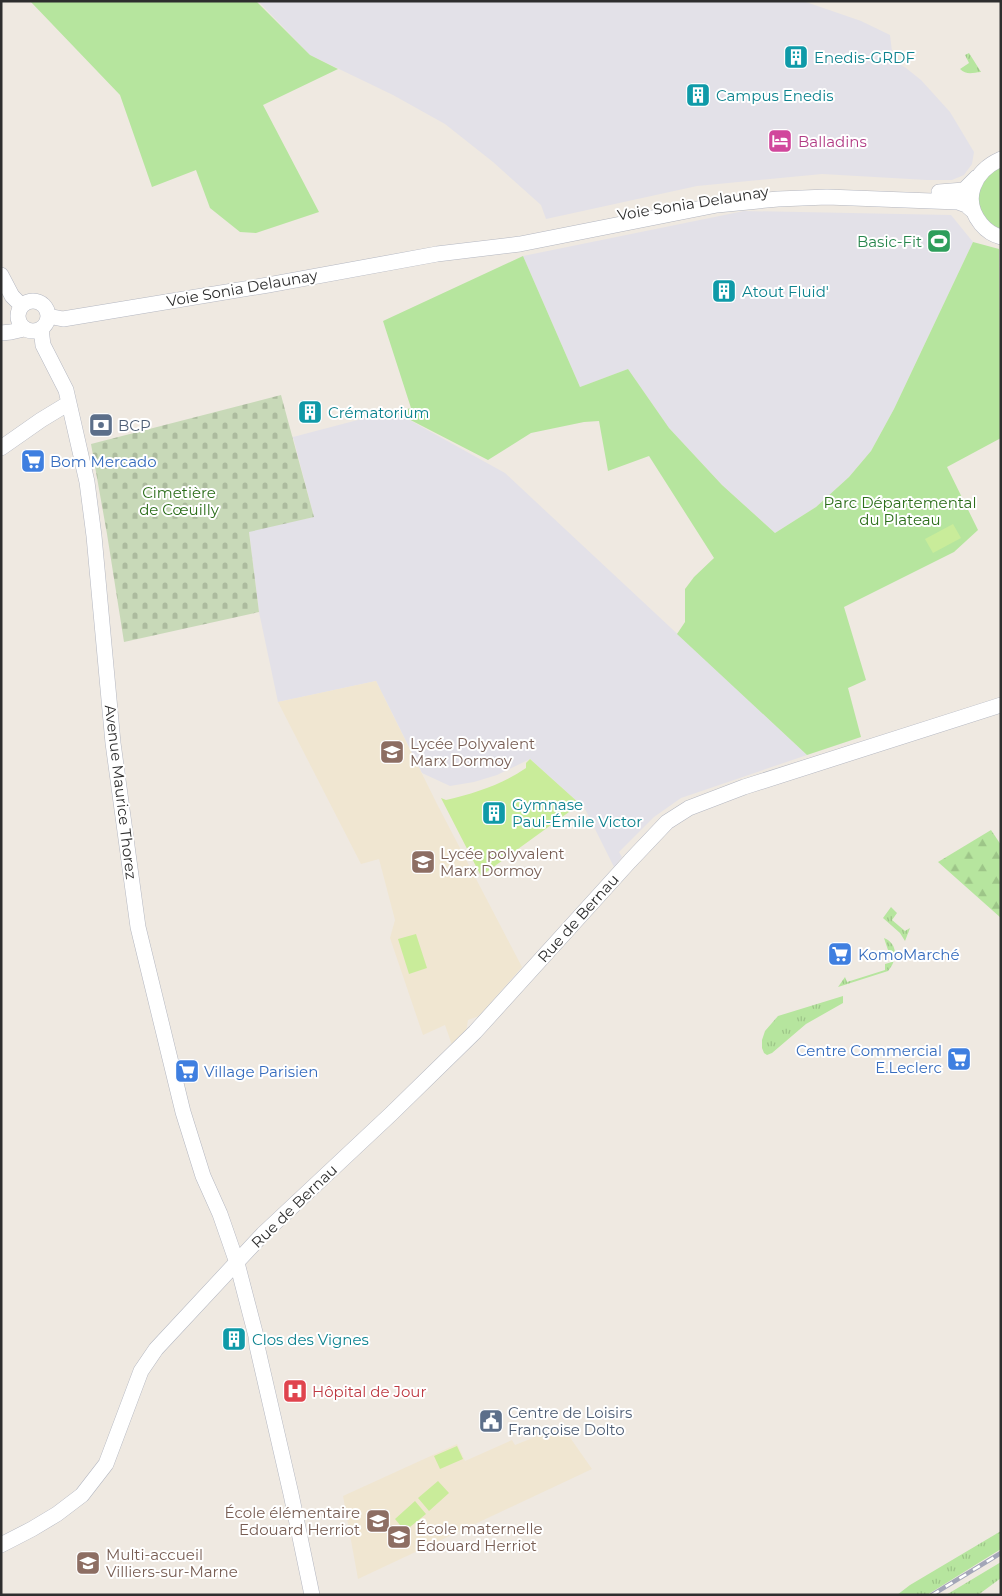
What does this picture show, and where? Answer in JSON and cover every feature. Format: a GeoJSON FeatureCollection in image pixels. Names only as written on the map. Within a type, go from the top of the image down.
{"type":"FeatureCollection","features":[{"type":"Feature","properties":{"kind":"main road","name":"Voie Sonia Delaunay"},"geometry":{"type":"LineString","coordinates":[[30,321],[63,319],[268,285],[437,254],[556,227],[695,199],[770,189],[875,188],[952,192],[964,190],[989,165],[1001,160]]}},
{"type":"Feature","properties":{"kind":"main road"},"geometry":{"type":"LineString","coordinates":[[977,177],[972,188],[971,200],[973,211],[985,229],[1001,237]]}},
{"type":"Feature","properties":{"kind":"main road","name":"Voie Sonia Delaunay"},"geometry":{"type":"LineString","coordinates":[[437,254],[520,244],[717,205],[778,199],[826,197],[946,201],[962,203],[973,211]]}},
{"type":"Feature","properties":{"kind":"main road","name":"Avenue Maurice Thorez"},"geometry":{"type":"LineString","coordinates":[[1,275],[12,296],[30,321],[60,394],[69,403],[88,482],[113,743],[138,927],[181,1103],[203,1176],[220,1214],[256,1336],[312,1595]]}},
{"type":"Feature","properties":{"kind":"main road"},"geometry":{"type":"LineString","coordinates":[[1,326],[30,321]]}},
{"type":"Feature","properties":{"kind":"main road"},"geometry":{"type":"LineString","coordinates":[[1,332],[30,321]]}},
{"type":"Feature","properties":{"kind":"main road"},"geometry":{"type":"LineString","coordinates":[[1,448],[69,403]]}},
{"type":"Feature","properties":{"kind":"main road","name":"Rue de Bernau"},"geometry":{"type":"LineString","coordinates":[[1,1544],[57,1514],[82,1495],[106,1464],[141,1371],[156,1349],[263,1234],[475,1032],[667,822],[689,808],[728,793],[1001,705]]}},
{"type":"Feature","properties":{"kind":"shaded area"},"geometry":{"type":"Polygon","coordinates":[[[258,1],[803,1],[861,21],[890,35],[893,60],[921,80],[950,112],[974,152],[972,164],[964,175],[952,180],[822,174],[697,186],[546,219],[541,205],[493,162],[445,124],[393,95],[310,55],[258,1]]]}},
{"type":"Feature","properties":{"kind":"shaded area"},"geometry":{"type":"Polygon","coordinates":[[[744,211],[951,215],[973,242],[894,409],[871,451],[849,477],[816,507],[775,533],[722,485],[669,428],[628,369],[580,387],[523,256],[744,211]]]}},
{"type":"Feature","properties":{"kind":"shaded area"},"geometry":{"type":"Polygon","coordinates":[[[395,412],[505,473],[807,755],[681,798],[654,817],[619,852],[622,857],[614,867],[582,803],[580,804],[530,759],[497,775],[474,782],[450,786],[422,773],[376,681],[278,702],[259,612],[249,531],[314,517],[293,437],[395,412]]]}},
{"type":"Feature","properties":{"kind":"shaded area","name":"Lycée polyvalent Marx Dormoy"},"geometry":{"type":"Polygon","coordinates":[[[376,681],[437,804],[522,967],[479,1016],[468,1020],[466,1032],[452,1045],[445,1025],[423,1035],[390,938],[395,920],[379,859],[361,864],[278,702],[376,681]]]}},
{"type":"Feature","properties":{"kind":"shaded area","name":"École maternelle Edouard Herriot"},"geometry":{"type":"Polygon","coordinates":[[[562,1426],[592,1469],[358,1579],[343,1496],[457,1444],[465,1461],[512,1440],[515,1445],[562,1426]]]}},
{"type":"Feature","properties":{"kind":"green space"},"geometry":{"type":"Polygon","coordinates":[[[30,1],[256,1],[310,55],[338,69],[263,105],[319,212],[256,233],[240,232],[210,208],[196,170],[152,187],[120,95],[30,1]]]}},
{"type":"Feature","properties":{"kind":"green space"},"geometry":{"type":"Polygon","coordinates":[[[969,53],[981,72],[967,73],[960,69],[969,63],[965,55],[969,53]]]}},
{"type":"Feature","properties":{"kind":"green space"},"geometry":{"type":"Polygon","coordinates":[[[1001,166],[1001,230],[984,216],[978,196],[984,179],[1001,166]]]}},
{"type":"Feature","properties":{"kind":"green space","name":"Parc Départemental du Plateau"},"geometry":{"type":"Polygon","coordinates":[[[973,242],[999,249],[1001,438],[947,467],[978,530],[954,552],[844,607],[866,680],[848,688],[861,737],[807,755],[677,634],[685,622],[685,589],[694,577],[714,558],[649,456],[608,471],[599,421],[584,422],[531,433],[488,460],[395,412],[411,408],[383,321],[523,256],[580,387],[628,369],[669,428],[722,485],[775,533],[816,507],[849,477],[871,451],[894,409],[973,242]]]}},
{"type":"Feature","properties":{"kind":"green space","name":"Cimetière de Cœuilly"},"geometry":{"type":"Polygon","coordinates":[[[281,395],[314,517],[249,532],[259,612],[124,642],[91,444],[281,395]]]}},
{"type":"Feature","properties":{"kind":"green space"},"geometry":{"type":"Polygon","coordinates":[[[953,524],[961,538],[933,553],[925,539],[953,524]]]}},
{"type":"Feature","properties":{"kind":"green space"},"geometry":{"type":"Polygon","coordinates":[[[530,759],[580,804],[481,876],[441,798],[446,800],[497,784],[526,768],[526,763],[530,759]]]}},
{"type":"Feature","properties":{"kind":"green space"},"geometry":{"type":"Polygon","coordinates":[[[991,830],[1001,845],[1001,918],[938,862],[991,830]]]}},
{"type":"Feature","properties":{"kind":"green space"},"geometry":{"type":"Polygon","coordinates":[[[891,907],[897,913],[892,920],[905,931],[910,928],[905,941],[900,933],[883,918],[891,907]]]}},
{"type":"Feature","properties":{"kind":"green space"},"geometry":{"type":"Polygon","coordinates":[[[416,934],[427,968],[409,974],[398,939],[416,934]]]}},
{"type":"Feature","properties":{"kind":"green space"},"geometry":{"type":"Polygon","coordinates":[[[884,938],[892,944],[895,953],[895,958],[888,971],[838,987],[845,977],[847,982],[885,970],[885,964],[892,962],[884,938]]]}},
{"type":"Feature","properties":{"kind":"green space"},"geometry":{"type":"Polygon","coordinates":[[[843,996],[843,1003],[806,1024],[772,1053],[767,1055],[764,1053],[762,1040],[765,1031],[778,1016],[843,996]]]}},
{"type":"Feature","properties":{"kind":"green space"},"geometry":{"type":"Polygon","coordinates":[[[457,1446],[463,1459],[440,1469],[434,1456],[457,1446]]]}},
{"type":"Feature","properties":{"kind":"green space"},"geometry":{"type":"Polygon","coordinates":[[[438,1481],[449,1493],[429,1511],[418,1498],[438,1481]]]}},
{"type":"Feature","properties":{"kind":"green space"},"geometry":{"type":"Polygon","coordinates":[[[415,1501],[426,1514],[405,1531],[395,1519],[415,1501]]]}},
{"type":"Feature","properties":{"kind":"green space"},"geometry":{"type":"Polygon","coordinates":[[[1001,1531],[1001,1549],[927,1595],[897,1595],[910,1585],[1001,1531]]]}},
{"type":"Feature","properties":{"kind":"green space"},"geometry":{"type":"Polygon","coordinates":[[[1001,1562],[1001,1578],[978,1595],[946,1595],[1001,1562]]]}},
{"type":"Feature","properties":{"kind":"railway"},"geometry":{"type":"LineString","coordinates":[[932,1595],[1001,1553]]}},
{"type":"Feature","properties":{"kind":"place","name":"Enedis-GRDF"},"geometry":{"type":"Point","coordinates":[796,57]}},
{"type":"Feature","properties":{"kind":"place","name":"Campus Enedis"},"geometry":{"type":"Point","coordinates":[698,95]}},
{"type":"Feature","properties":{"kind":"place","name":"Balladins"},"geometry":{"type":"Point","coordinates":[780,141]}},
{"type":"Feature","properties":{"kind":"place","name":"Basic-Fit"},"geometry":{"type":"Point","coordinates":[939,241]}},
{"type":"Feature","properties":{"kind":"place","name":"Atout Fluid'"},"geometry":{"type":"Point","coordinates":[724,291]}},
{"type":"Feature","properties":{"kind":"place","name":"Crématorium"},"geometry":{"type":"Point","coordinates":[310,412]}},
{"type":"Feature","properties":{"kind":"place","name":"BCP"},"geometry":{"type":"Point","coordinates":[101,425]}},
{"type":"Feature","properties":{"kind":"place","name":"Bom Mercado"},"geometry":{"type":"Point","coordinates":[33,461]}},
{"type":"Feature","properties":{"kind":"place","name":"Lycée Polyvalent Marx Dormoy"},"geometry":{"type":"Point","coordinates":[392,752]}},
{"type":"Feature","properties":{"kind":"place","name":"Gymnase Paul-Émile Victor"},"geometry":{"type":"Point","coordinates":[494,813]}},
{"type":"Feature","properties":{"kind":"place","name":"Lycée polyvalent Marx Dormoy"},"geometry":{"type":"Point","coordinates":[423,862]}},
{"type":"Feature","properties":{"kind":"place","name":"KomoMarché"},"geometry":{"type":"Point","coordinates":[840,954]}},
{"type":"Feature","properties":{"kind":"place","name":"Centre Commercial E.Leclerc"},"geometry":{"type":"Point","coordinates":[959,1059]}},
{"type":"Feature","properties":{"kind":"place","name":"Village Parisien"},"geometry":{"type":"Point","coordinates":[187,1071]}},
{"type":"Feature","properties":{"kind":"place","name":"Clos des Vignes"},"geometry":{"type":"Point","coordinates":[234,1339]}},
{"type":"Feature","properties":{"kind":"place","name":"Hôpital de Jour"},"geometry":{"type":"Point","coordinates":[295,1391]}},
{"type":"Feature","properties":{"kind":"place","name":"Centre de Loisirs Françoise Dolto"},"geometry":{"type":"Point","coordinates":[491,1421]}},
{"type":"Feature","properties":{"kind":"place","name":"École élémentaire Edouard Herriot"},"geometry":{"type":"Point","coordinates":[378,1521]}},
{"type":"Feature","properties":{"kind":"place","name":"École maternelle Edouard Herriot"},"geometry":{"type":"Point","coordinates":[399,1537]}},
{"type":"Feature","properties":{"kind":"place","name":"Multi-accueil Villiers-sur-Marne"},"geometry":{"type":"Point","coordinates":[88,1563]}}]}
